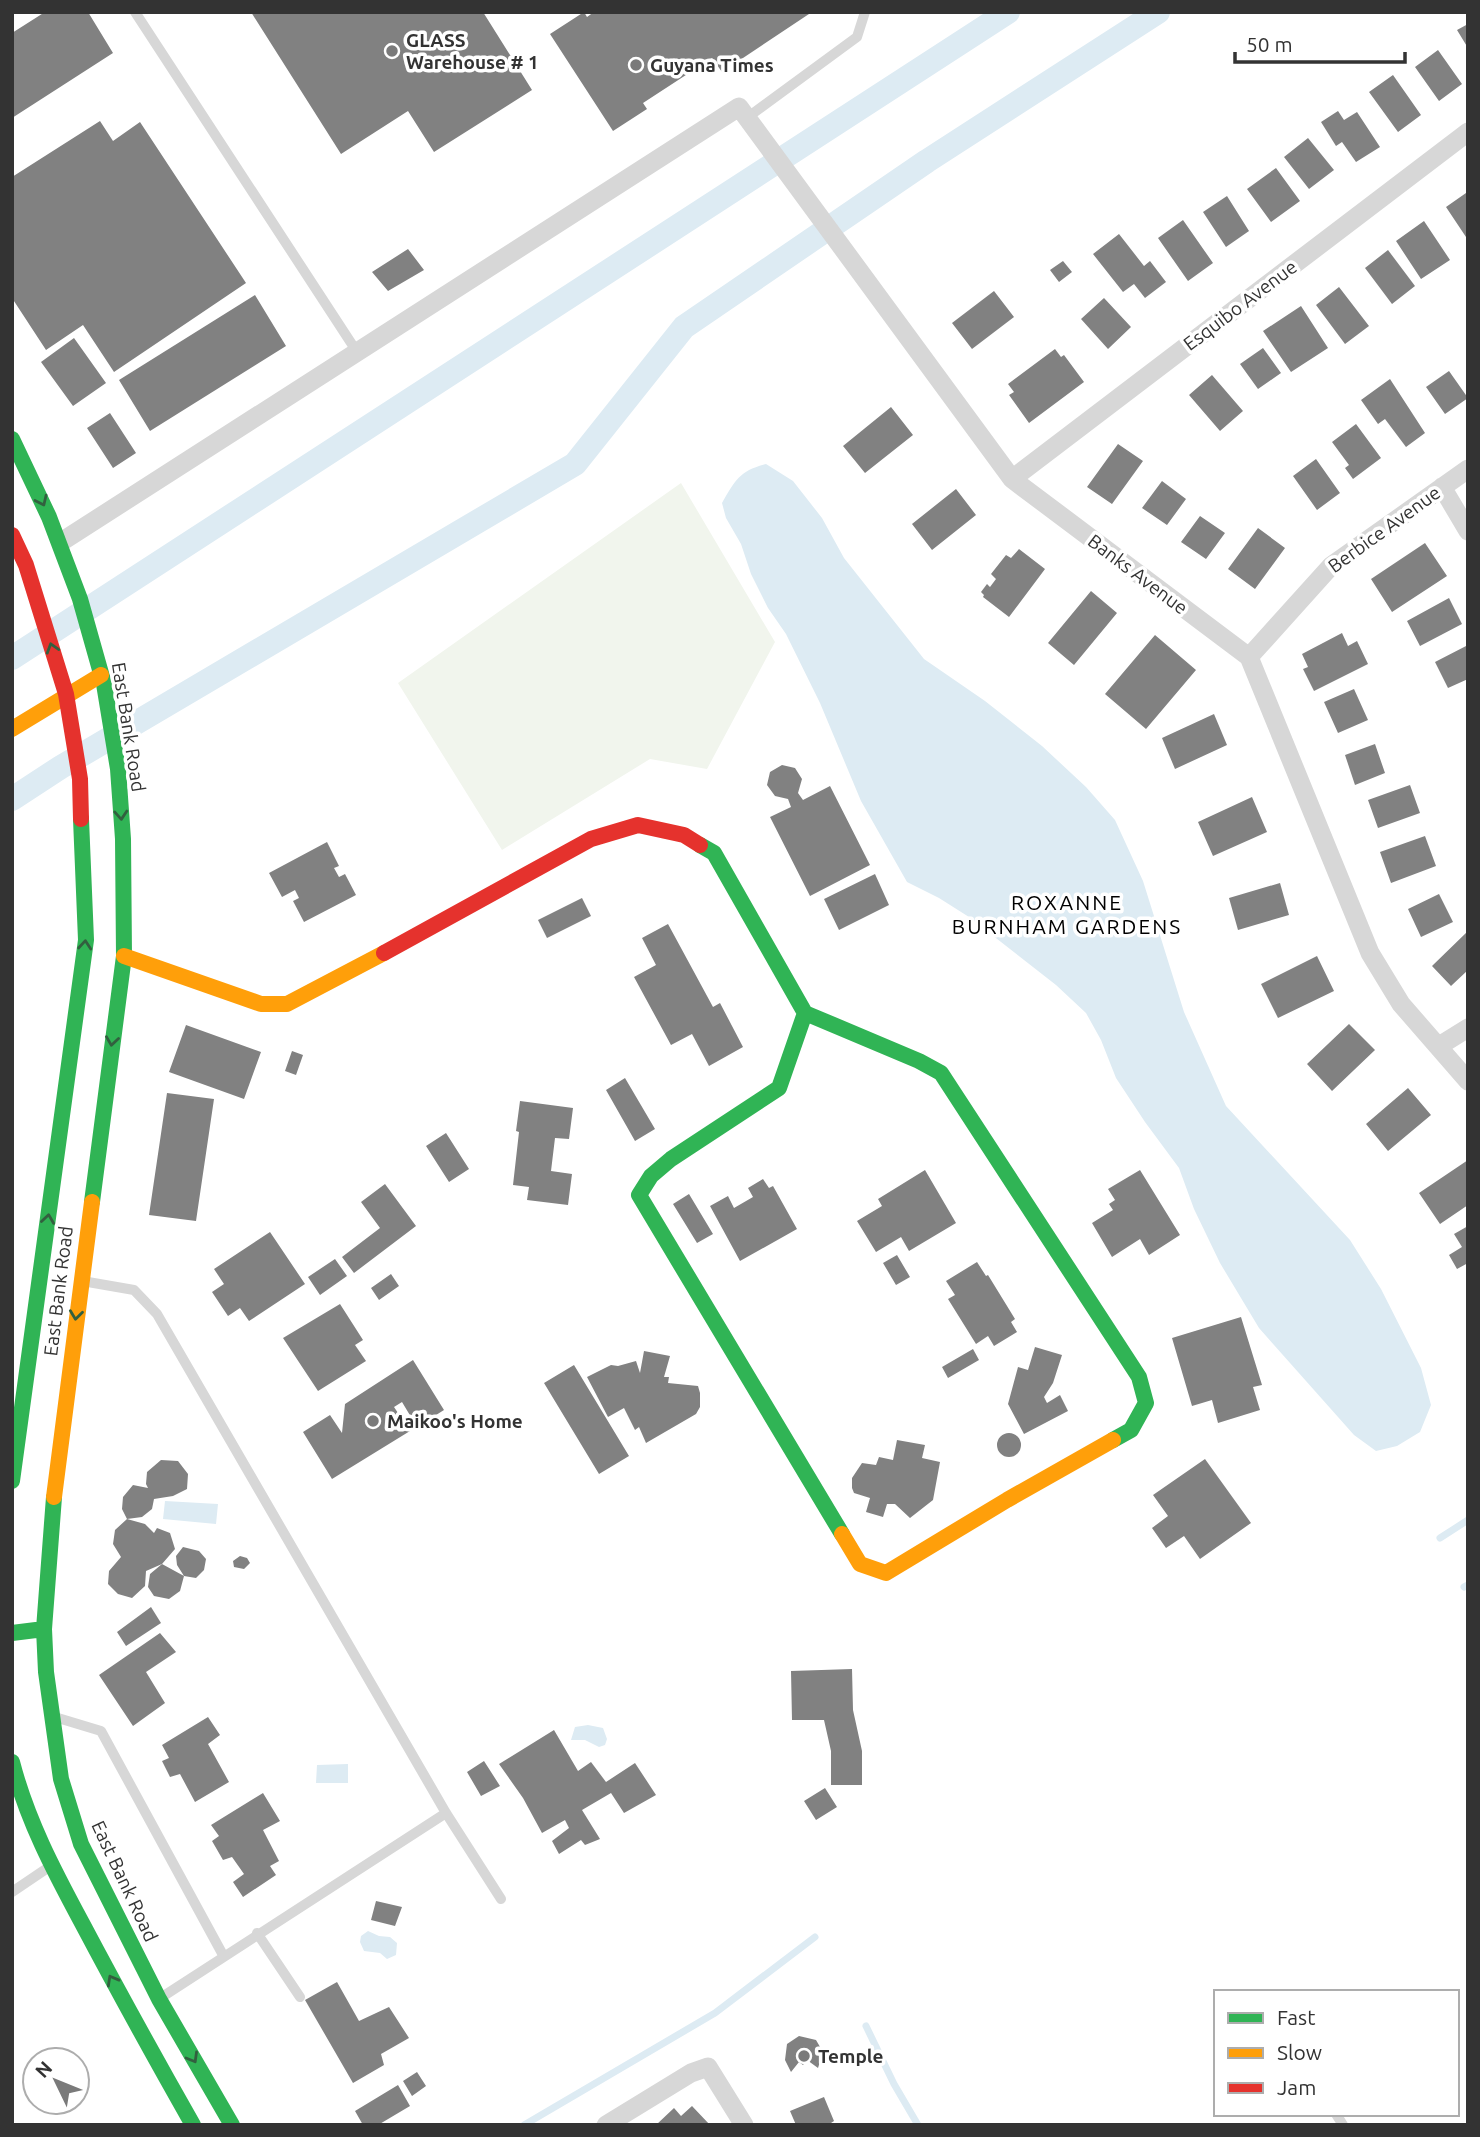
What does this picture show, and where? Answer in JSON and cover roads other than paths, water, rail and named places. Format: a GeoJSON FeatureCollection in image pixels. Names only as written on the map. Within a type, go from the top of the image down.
{"type":"FeatureCollection","features":[{"type":"Feature","properties":{"kind":"main road","name":"East Bank Road"},"geometry":{"type":"LineString","coordinates":[[12,439],[61,542],[101,675],[118,767],[124,863],[124,956],[80,1280],[51,1521],[44,1629],[50,1715],[61,1779],[81,1844],[159,1999],[232,2125]]}},
{"type":"Feature","properties":{"kind":"main road","name":"East Bank Road"},"geometry":{"type":"LineString","coordinates":[[12,535],[26,565],[66,694],[79,779],[86,940],[12,1481]]}},
{"type":"Feature","properties":{"kind":"main road"},"geometry":{"type":"LineString","coordinates":[[12,729],[101,675]]}},
{"type":"Feature","properties":{"kind":"main road"},"geometry":{"type":"LineString","coordinates":[[124,956],[261,1004],[286,1004],[315,991],[591,839],[638,825],[684,835],[714,853],[805,1013],[941,1073],[1139,1377],[1146,1403],[1131,1430],[886,1573],[860,1564],[639,1195],[650,1176],[671,1159],[779,1088],[805,1013]]}},
{"type":"Feature","properties":{"kind":"main road"},"geometry":{"type":"LineString","coordinates":[[12,1633],[44,1629]]}},
{"type":"Feature","properties":{"kind":"main road"},"geometry":{"type":"LineString","coordinates":[[12,1762],[15,1786],[51,1866],[193,2125]]}},
{"type":"Feature","properties":{"kind":"street"},"geometry":{"type":"LineString","coordinates":[[61,542],[357,352],[744,112]]}},
{"type":"Feature","properties":{"kind":"street","name":"Banks Avenue"},"geometry":{"type":"LineString","coordinates":[[744,112],[1012,479],[1249,657]]}},
{"type":"Feature","properties":{"kind":"street","name":"Esquibo Avenue"},"geometry":{"type":"LineString","coordinates":[[1012,479],[1468,132]]}},
{"type":"Feature","properties":{"kind":"street","name":"Berbice Avenue"},"geometry":{"type":"LineString","coordinates":[[1249,657],[1331,566],[1468,469]]}},
{"type":"Feature","properties":{"kind":"street"},"geometry":{"type":"LineString","coordinates":[[1442,487],[1468,531]]}},
{"type":"Feature","properties":{"kind":"street"},"geometry":{"type":"LineString","coordinates":[[1249,657],[1370,953],[1401,1004],[1468,1081]]}},
{"type":"Feature","properties":{"kind":"street"},"geometry":{"type":"LineString","coordinates":[[1439,1046],[1468,1028]]}},
{"type":"Feature","properties":{"kind":"street"},"geometry":{"type":"LineString","coordinates":[[606,2125],[691,2073],[708,2067],[744,2125]]}},
{"type":"Feature","properties":{"kind":"lane"},"geometry":{"type":"LineString","coordinates":[[135,12],[357,352]]}},
{"type":"Feature","properties":{"kind":"lane"},"geometry":{"type":"LineString","coordinates":[[744,112],[857,37],[864,12]]}},
{"type":"Feature","properties":{"kind":"lane"},"geometry":{"type":"LineString","coordinates":[[80,1280],[134,1290],[157,1314],[446,1813],[501,1899]]}},
{"type":"Feature","properties":{"kind":"lane"},"geometry":{"type":"LineString","coordinates":[[50,1715],[101,1731],[223,1955]]}},
{"type":"Feature","properties":{"kind":"lane"},"geometry":{"type":"LineString","coordinates":[[159,1999],[223,1955],[446,1813]]}},
{"type":"Feature","properties":{"kind":"lane"},"geometry":{"type":"LineString","coordinates":[[12,1892],[51,1866]]}},
{"type":"Feature","properties":{"kind":"lane"},"geometry":{"type":"LineString","coordinates":[[257,1933],[300,1997]]}},
{"type":"Feature","properties":{"kind":"waterway"},"geometry":{"type":"LineString","coordinates":[[12,658],[1008,12]]}},
{"type":"Feature","properties":{"kind":"waterway"},"geometry":{"type":"LineString","coordinates":[[12,799],[61,767],[575,464],[684,327],[927,161],[1158,12]]}},
{"type":"Feature","properties":{"kind":"waterway"},"geometry":{"type":"LineString","coordinates":[[1440,1538],[1468,1520]]}},
{"type":"Feature","properties":{"kind":"waterway"},"geometry":{"type":"LineString","coordinates":[[1464,1587],[1468,1585]]}},
{"type":"Feature","properties":{"kind":"waterway"},"geometry":{"type":"LineString","coordinates":[[524,2125],[715,2013],[815,1937]]}},
{"type":"Feature","properties":{"kind":"waterway"},"geometry":{"type":"LineString","coordinates":[[866,2026],[894,2084],[918,2125]]}},
{"type":"Feature","properties":{"kind":"place","name":"GLASS Warehouse # 1"},"geometry":{"type":"Point","coordinates":[392,51]}},
{"type":"Feature","properties":{"kind":"place","name":"Guyana Times"},"geometry":{"type":"Point","coordinates":[636,65]}},
{"type":"Feature","properties":{"kind":"place","name":"Maikoo's Home"},"geometry":{"type":"Point","coordinates":[373,1421]}},
{"type":"Feature","properties":{"kind":"place","name":"Temple"},"geometry":{"type":"Point","coordinates":[804,2056]}},
{"type":"Feature","properties":{"kind":"district","name":"ROXANNE BURNHAM GARDENS"},"geometry":{"type":"Point","coordinates":[1067,915]}}]}
